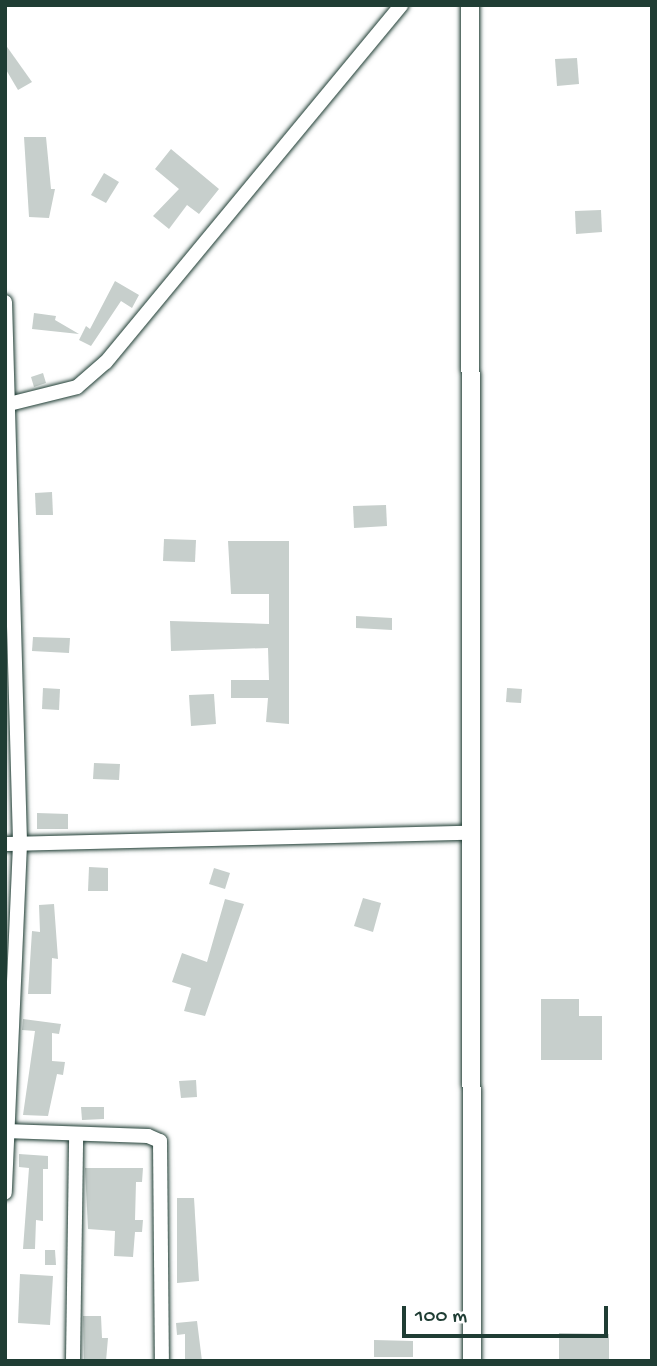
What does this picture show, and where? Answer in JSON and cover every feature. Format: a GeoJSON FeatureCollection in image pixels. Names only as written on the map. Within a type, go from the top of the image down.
{"type":"FeatureCollection","features":[{"type":"Feature","properties":{"kind":"main road"},"geometry":{"type":"LineString","coordinates":[[470,5],[472,1361]]}},
{"type":"Feature","properties":{"kind":"street"},"geometry":{"type":"LineString","coordinates":[[6,405],[77,387],[106,362],[401,5]]}},
{"type":"Feature","properties":{"kind":"street"},"geometry":{"type":"LineString","coordinates":[[5,302],[13,844],[5,1193]]}},
{"type":"Feature","properties":{"kind":"street"},"geometry":{"type":"LineString","coordinates":[[13,844],[470,832]]}},
{"type":"Feature","properties":{"kind":"street"},"geometry":{"type":"LineString","coordinates":[[6,1131],[148,1136],[160,1141],[162,1361]]}},
{"type":"Feature","properties":{"kind":"street"},"geometry":{"type":"LineString","coordinates":[[73,1361],[76,1133]]}},
{"type":"Feature","properties":{"kind":"building"},"geometry":{"type":"Polygon","coordinates":[[[5,44],[32,82],[18,90],[5,68],[5,44]]]}},
{"type":"Feature","properties":{"kind":"building"},"geometry":{"type":"Polygon","coordinates":[[[577,58],[579,84],[557,86],[555,59],[577,58]]]}},
{"type":"Feature","properties":{"kind":"building"},"geometry":{"type":"Polygon","coordinates":[[[24,137],[46,137],[51,189],[55,189],[49,218],[29,217],[24,137]]]}},
{"type":"Feature","properties":{"kind":"building"},"geometry":{"type":"Polygon","coordinates":[[[171,149],[219,189],[199,214],[187,205],[169,229],[153,216],[179,189],[155,169],[171,149]]]}},
{"type":"Feature","properties":{"kind":"building"},"geometry":{"type":"Polygon","coordinates":[[[104,173],[119,182],[106,203],[91,195],[104,173]]]}},
{"type":"Feature","properties":{"kind":"building"},"geometry":{"type":"Polygon","coordinates":[[[601,210],[602,232],[576,234],[575,211],[601,210]]]}},
{"type":"Feature","properties":{"kind":"building"},"geometry":{"type":"Polygon","coordinates":[[[115,281],[139,295],[132,308],[121,301],[91,346],[79,340],[86,326],[90,329],[115,281]]]}},
{"type":"Feature","properties":{"kind":"building"},"geometry":{"type":"Polygon","coordinates":[[[34,313],[56,316],[55,320],[79,334],[32,329],[34,313]]]}},
{"type":"Feature","properties":{"kind":"building"},"geometry":{"type":"Polygon","coordinates":[[[43,373],[46,383],[34,387],[31,377],[43,373]]]}},
{"type":"Feature","properties":{"kind":"building"},"geometry":{"type":"Polygon","coordinates":[[[52,492],[53,515],[36,515],[35,493],[52,492]]]}},
{"type":"Feature","properties":{"kind":"building"},"geometry":{"type":"Polygon","coordinates":[[[386,505],[387,526],[354,528],[353,506],[386,505]]]}},
{"type":"Feature","properties":{"kind":"building"},"geometry":{"type":"Polygon","coordinates":[[[164,539],[196,540],[195,562],[163,561],[164,539]]]}},
{"type":"Feature","properties":{"kind":"building"},"geometry":{"type":"Polygon","coordinates":[[[228,541],[289,541],[289,724],[266,722],[268,698],[231,698],[231,680],[269,680],[268,648],[171,651],[170,621],[269,624],[269,594],[231,594],[228,541]]]}},
{"type":"Feature","properties":{"kind":"building"},"geometry":{"type":"Polygon","coordinates":[[[356,616],[392,618],[392,630],[356,628],[356,616]]]}},
{"type":"Feature","properties":{"kind":"building"},"geometry":{"type":"Polygon","coordinates":[[[33,637],[70,638],[69,653],[32,651],[33,637]]]}},
{"type":"Feature","properties":{"kind":"building"},"geometry":{"type":"Polygon","coordinates":[[[43,688],[60,689],[59,710],[42,709],[43,688]]]}},
{"type":"Feature","properties":{"kind":"building"},"geometry":{"type":"Polygon","coordinates":[[[507,688],[522,689],[521,703],[506,702],[507,688]]]}},
{"type":"Feature","properties":{"kind":"building"},"geometry":{"type":"Polygon","coordinates":[[[214,694],[216,724],[191,726],[189,695],[214,694]]]}},
{"type":"Feature","properties":{"kind":"building"},"geometry":{"type":"Polygon","coordinates":[[[94,763],[120,764],[119,780],[93,779],[94,763]]]}},
{"type":"Feature","properties":{"kind":"building"},"geometry":{"type":"Polygon","coordinates":[[[37,813],[68,814],[68,829],[37,829],[37,813]]]}},
{"type":"Feature","properties":{"kind":"building"},"geometry":{"type":"Polygon","coordinates":[[[89,867],[108,868],[108,891],[88,891],[89,867]]]}},
{"type":"Feature","properties":{"kind":"building"},"geometry":{"type":"Polygon","coordinates":[[[214,868],[230,873],[225,889],[209,884],[214,868]]]}},
{"type":"Feature","properties":{"kind":"building"},"geometry":{"type":"Polygon","coordinates":[[[363,898],[381,903],[373,932],[354,926],[363,898]]]}},
{"type":"Feature","properties":{"kind":"building"},"geometry":{"type":"Polygon","coordinates":[[[225,899],[244,904],[205,1016],[184,1011],[191,988],[172,982],[182,953],[207,962],[225,899]]]}},
{"type":"Feature","properties":{"kind":"building"},"geometry":{"type":"Polygon","coordinates":[[[54,904],[58,959],[52,958],[51,994],[28,994],[32,931],[40,932],[39,905],[54,904]]]}},
{"type":"Feature","properties":{"kind":"building"},"geometry":{"type":"Polygon","coordinates":[[[541,999],[579,999],[579,1016],[602,1016],[602,1060],[541,1060],[541,999]]]}},
{"type":"Feature","properties":{"kind":"building"},"geometry":{"type":"Polygon","coordinates":[[[23,1019],[61,1024],[59,1034],[52,1033],[52,1061],[65,1062],[63,1075],[57,1074],[48,1116],[23,1115],[35,1031],[22,1030],[23,1019]]]}},
{"type":"Feature","properties":{"kind":"building"},"geometry":{"type":"Polygon","coordinates":[[[196,1080],[197,1097],[181,1098],[179,1081],[196,1080]]]}},
{"type":"Feature","properties":{"kind":"building"},"geometry":{"type":"Polygon","coordinates":[[[81,1107],[104,1107],[104,1119],[82,1120],[81,1107]]]}},
{"type":"Feature","properties":{"kind":"building"},"geometry":{"type":"Polygon","coordinates":[[[19,1154],[48,1156],[48,1169],[43,1169],[43,1221],[36,1220],[35,1249],[23,1249],[29,1168],[19,1167],[19,1154]]]}},
{"type":"Feature","properties":{"kind":"building"},"geometry":{"type":"Polygon","coordinates":[[[85,1168],[143,1168],[142,1182],[136,1182],[135,1220],[143,1220],[142,1232],[135,1232],[133,1257],[114,1256],[115,1231],[88,1229],[85,1168]]]}},
{"type":"Feature","properties":{"kind":"building"},"geometry":{"type":"Polygon","coordinates":[[[177,1198],[194,1198],[199,1281],[177,1283],[177,1198]]]}},
{"type":"Feature","properties":{"kind":"building"},"geometry":{"type":"Polygon","coordinates":[[[45,1250],[55,1250],[56,1265],[45,1265],[45,1250]]]}},
{"type":"Feature","properties":{"kind":"building"},"geometry":{"type":"Polygon","coordinates":[[[20,1274],[53,1276],[50,1325],[18,1323],[20,1274]]]}},
{"type":"Feature","properties":{"kind":"building"},"geometry":{"type":"Polygon","coordinates":[[[83,1316],[101,1316],[102,1338],[108,1338],[106,1361],[84,1361],[83,1316]]]}},
{"type":"Feature","properties":{"kind":"building"},"geometry":{"type":"Polygon","coordinates":[[[197,1321],[202,1361],[185,1361],[185,1334],[177,1335],[176,1323],[197,1321]]]}},
{"type":"Feature","properties":{"kind":"building"},"geometry":{"type":"Polygon","coordinates":[[[559,1333],[609,1334],[609,1361],[559,1361],[559,1333]]]}},
{"type":"Feature","properties":{"kind":"building"},"geometry":{"type":"Polygon","coordinates":[[[374,1340],[413,1341],[413,1357],[374,1357],[374,1340]]]}}]}
